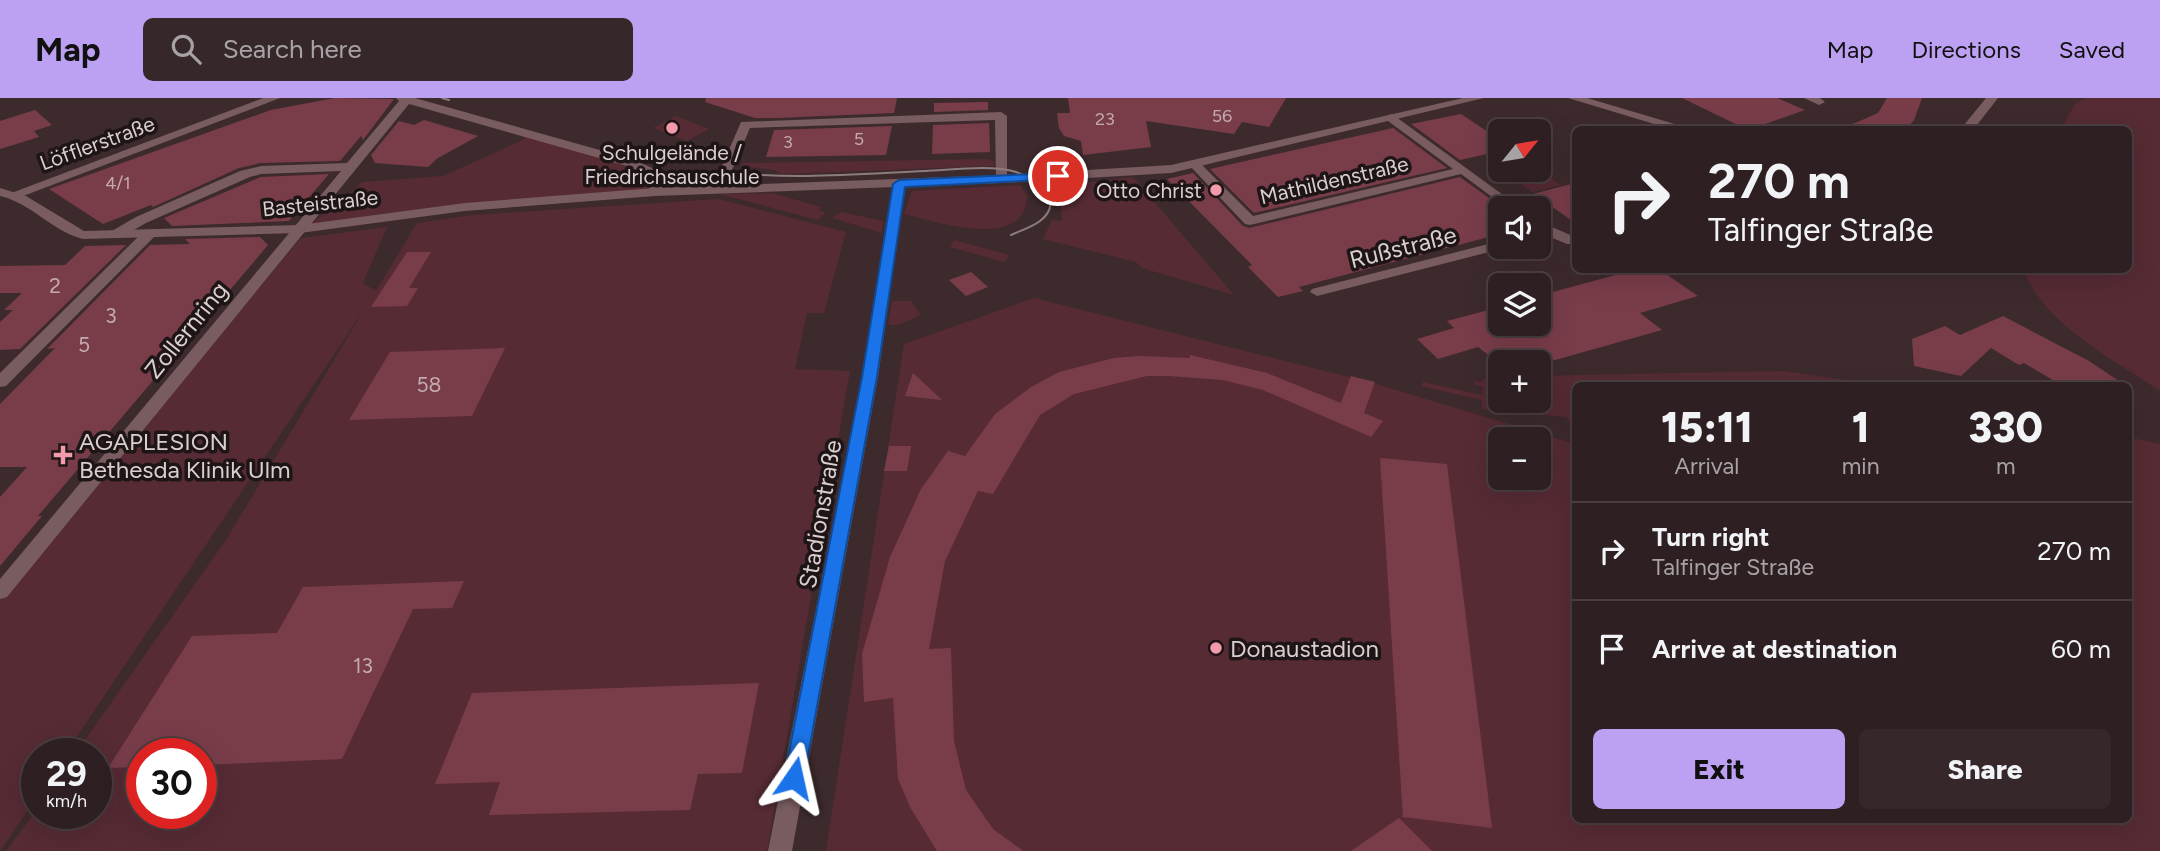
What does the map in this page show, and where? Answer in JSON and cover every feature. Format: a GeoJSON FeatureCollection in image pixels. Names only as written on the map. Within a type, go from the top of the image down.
{"type":"FeatureCollection","features":[{"type":"Feature","properties":{"kind":"street","name":"Löfflerstraße"},"geometry":{"type":"LineString","coordinates":[[7,193],[274,98]]}},
{"type":"Feature","properties":{"kind":"street"},"geometry":{"type":"LineString","coordinates":[[405,98],[631,163],[653,174],[658,184],[655,192]]}},
{"type":"Feature","properties":{"kind":"street","name":"Zollernring"},"geometry":{"type":"LineString","coordinates":[[0,592],[405,98]]}},
{"type":"Feature","properties":{"kind":"street","name":"Basteistraße"},"geometry":{"type":"LineString","coordinates":[[7,193],[67,231],[83,235],[300,229],[465,206],[655,192],[1002,179],[1195,165],[1452,101],[1478,98]]}},
{"type":"Feature","properties":{"kind":"street"},"geometry":{"type":"LineString","coordinates":[[1574,98],[1675,126]]}},
{"type":"Feature","properties":{"kind":"street"},"geometry":{"type":"LineString","coordinates":[[1969,126],[1992,98]]}},
{"type":"Feature","properties":{"kind":"street"},"geometry":{"type":"LineString","coordinates":[[718,189],[745,125],[758,124],[1001,116],[1002,179]]}},
{"type":"Feature","properties":{"kind":"street"},"geometry":{"type":"LineString","coordinates":[[1392,118],[1499,196]]}},
{"type":"Feature","properties":{"kind":"street","name":"Mathildenstraße"},"geometry":{"type":"LineString","coordinates":[[1195,165],[1250,221],[1463,170]]}},
{"type":"Feature","properties":{"kind":"street"},"geometry":{"type":"LineString","coordinates":[[115,235],[141,220],[245,174],[261,170],[351,167]]}},
{"type":"Feature","properties":{"kind":"street","name":"Stadionstraße"},"geometry":{"type":"LineString","coordinates":[[780,851],[870,377],[899,184]]}},
{"type":"Feature","properties":{"kind":"street"},"geometry":{"type":"LineString","coordinates":[[0,382],[149,234]]}},
{"type":"Feature","properties":{"kind":"street"},"geometry":{"type":"LineString","coordinates":[[1551,234],[1572,242]]}},
{"type":"Feature","properties":{"kind":"street","name":"Rußstraße"},"geometry":{"type":"LineString","coordinates":[[1317,292],[1488,248]]}},
{"type":"Feature","properties":{"kind":"shaded area"},"geometry":{"type":"Polygon","coordinates":[[[2086,98],[2160,98],[2160,391],[2082,339],[2063,323],[2033,289],[2025,273],[2132,273],[2132,126],[2063,126],[2075,104],[2086,98]]]}},
{"type":"Feature","properties":{"kind":"shaded area"},"geometry":{"type":"Polygon","coordinates":[[[676,116],[709,129],[687,141],[653,128],[676,116]]]}},
{"type":"Feature","properties":{"kind":"shaded area"},"geometry":{"type":"Polygon","coordinates":[[[526,133],[648,171],[655,192],[594,196],[300,229],[314,222],[362,182],[443,176],[523,140],[526,133]]]}},
{"type":"Feature","properties":{"kind":"shaded area"},"geometry":{"type":"Polygon","coordinates":[[[988,159],[994,162],[994,166],[782,174],[774,170],[741,166],[743,163],[988,159]]]}},
{"type":"Feature","properties":{"kind":"shaded area"},"geometry":{"type":"Polygon","coordinates":[[[1133,177],[1234,295],[1142,268],[1136,262],[1043,239],[1052,220],[1062,221],[1060,193],[1069,185],[1133,177]]]}},
{"type":"Feature","properties":{"kind":"shaded area"},"geometry":{"type":"Polygon","coordinates":[[[1551,178],[1561,185],[1532,192],[1518,182],[1551,182],[1551,178]]]}},
{"type":"Feature","properties":{"kind":"shaded area"},"geometry":{"type":"Polygon","coordinates":[[[1020,185],[1027,195],[1023,213],[1012,223],[996,228],[956,226],[904,214],[912,191],[1020,185]]]}},
{"type":"Feature","properties":{"kind":"shaded area"},"geometry":{"type":"Polygon","coordinates":[[[772,193],[821,207],[819,210],[826,213],[818,220],[720,194],[772,193]]]}},
{"type":"Feature","properties":{"kind":"shaded area"},"geometry":{"type":"Polygon","coordinates":[[[718,199],[846,232],[824,313],[807,313],[795,369],[850,371],[767,851],[6,851],[22,829],[112,829],[112,738],[86,738],[226,540],[364,310],[76,738],[21,738],[21,820],[0,851],[0,599],[301,238],[387,227],[363,283],[376,291],[417,223],[473,215],[718,199]]]}},
{"type":"Feature","properties":{"kind":"shaded area"},"geometry":{"type":"Polygon","coordinates":[[[841,212],[883,221],[882,233],[832,218],[841,212]]]}},
{"type":"Feature","properties":{"kind":"shaded area"},"geometry":{"type":"Polygon","coordinates":[[[954,240],[1009,256],[1004,262],[950,247],[954,240]]]}},
{"type":"Feature","properties":{"kind":"shaded area","name":"Donaustadion"},"geometry":{"type":"Polygon","coordinates":[[[1034,298],[1373,383],[1519,427],[1488,427],[1488,490],[1551,490],[1551,437],[1572,443],[1572,823],[2132,823],[2132,438],[2160,444],[2160,851],[826,851],[904,344],[1034,298]]]}},
{"type":"Feature","properties":{"kind":"shaded area"},"geometry":{"type":"Polygon","coordinates":[[[892,301],[911,301],[921,315],[898,325],[888,325],[892,301]]]}},
{"type":"Feature","properties":{"kind":"shaded area"},"geometry":{"type":"Polygon","coordinates":[[[1783,371],[1859,382],[1572,382],[1572,430],[1567,417],[1524,413],[1551,413],[1551,376],[1783,371]]]}},
{"type":"Feature","properties":{"kind":"shaded area"},"geometry":{"type":"Polygon","coordinates":[[[1484,378],[1488,378],[1488,410],[1482,409],[1482,400],[1421,386],[1423,382],[1482,395],[1483,386],[1474,385],[1474,381],[1483,382],[1484,378]]]}},
{"type":"Feature","properties":{"kind":"building"},"geometry":{"type":"Polygon","coordinates":[[[335,98],[394,99],[363,140],[361,136],[340,161],[261,163],[239,168],[153,207],[151,205],[103,224],[49,189],[271,110],[335,98]]]}},
{"type":"Feature","properties":{"kind":"building"},"geometry":{"type":"Polygon","coordinates":[[[706,98],[897,98],[894,113],[755,118],[705,102],[706,98]]]}},
{"type":"Feature","properties":{"kind":"building"},"geometry":{"type":"Polygon","coordinates":[[[1068,98],[1286,98],[1269,127],[1242,122],[1234,134],[1146,121],[1151,147],[1083,155],[1081,141],[1064,136],[1059,128],[1057,113],[1070,113],[1068,98]]]}},
{"type":"Feature","properties":{"kind":"building"},"geometry":{"type":"Polygon","coordinates":[[[1682,98],[1777,98],[1805,110],[1759,126],[1740,126],[1682,98]]]}},
{"type":"Feature","properties":{"kind":"building"},"geometry":{"type":"Polygon","coordinates":[[[1887,98],[1922,98],[1914,120],[1909,126],[1848,126],[1878,113],[1887,98]]]}},
{"type":"Feature","properties":{"kind":"building"},"geometry":{"type":"Polygon","coordinates":[[[988,102],[988,110],[934,112],[934,103],[988,102]]]}},
{"type":"Feature","properties":{"kind":"building"},"geometry":{"type":"Polygon","coordinates":[[[35,110],[52,125],[34,131],[39,137],[0,149],[0,121],[35,110]]]}},
{"type":"Feature","properties":{"kind":"building"},"geometry":{"type":"Polygon","coordinates":[[[1461,114],[1488,132],[1488,154],[1460,160],[1411,124],[1461,114]]]}},
{"type":"Feature","properties":{"kind":"building"},"geometry":{"type":"Polygon","coordinates":[[[424,120],[478,136],[438,158],[428,167],[375,163],[371,155],[399,121],[414,125],[424,120]]]}},
{"type":"Feature","properties":{"kind":"building"},"geometry":{"type":"Polygon","coordinates":[[[989,123],[990,152],[932,154],[933,125],[989,123]]]}},
{"type":"Feature","properties":{"kind":"building"},"geometry":{"type":"Polygon","coordinates":[[[892,126],[886,155],[766,157],[774,130],[892,126]]]}},
{"type":"Feature","properties":{"kind":"building"},"geometry":{"type":"Polygon","coordinates":[[[1393,128],[1447,168],[1254,213],[1210,169],[1393,128]]]}},
{"type":"Feature","properties":{"kind":"building"},"geometry":{"type":"Polygon","coordinates":[[[1193,173],[1243,226],[1249,228],[1460,177],[1488,197],[1488,237],[1299,287],[1303,291],[1278,297],[1248,267],[1252,265],[1167,179],[1193,173]]]}},
{"type":"Feature","properties":{"kind":"building"},"geometry":{"type":"Polygon","coordinates":[[[329,174],[289,221],[172,226],[164,218],[261,177],[329,174]]]}},
{"type":"Feature","properties":{"kind":"building"},"geometry":{"type":"Polygon","coordinates":[[[1572,184],[1572,221],[1551,208],[1551,196],[1525,196],[1572,184]]]}},
{"type":"Feature","properties":{"kind":"building"},"geometry":{"type":"Polygon","coordinates":[[[260,237],[268,245],[38,516],[42,516],[0,566],[0,497],[27,467],[0,467],[0,404],[55,348],[47,349],[150,245],[190,244],[185,239],[260,237]]]}},
{"type":"Feature","properties":{"kind":"building"},"geometry":{"type":"Polygon","coordinates":[[[126,245],[20,349],[0,350],[0,322],[13,310],[4,310],[22,293],[0,293],[0,266],[65,265],[85,246],[126,245]]]}},
{"type":"Feature","properties":{"kind":"building"},"geometry":{"type":"Polygon","coordinates":[[[407,252],[431,252],[409,288],[418,288],[407,306],[371,307],[407,252]]]}},
{"type":"Feature","properties":{"kind":"building"},"geometry":{"type":"Polygon","coordinates":[[[971,272],[988,287],[966,296],[949,280],[971,272]]]}},
{"type":"Feature","properties":{"kind":"building"},"geometry":{"type":"Polygon","coordinates":[[[1623,273],[1664,273],[1698,296],[1640,313],[1662,330],[1551,361],[1551,350],[1488,350],[1488,355],[1478,347],[1438,359],[1417,339],[1454,328],[1447,321],[1488,310],[1488,336],[1551,336],[1551,292],[1623,273]]]}},
{"type":"Feature","properties":{"kind":"building"},"geometry":{"type":"Polygon","coordinates":[[[2003,316],[2089,361],[2120,382],[2056,382],[2024,363],[2019,365],[1991,348],[1961,376],[1914,366],[1912,339],[1945,326],[1960,335],[2003,316]]]}},
{"type":"Feature","properties":{"kind":"building"},"geometry":{"type":"Polygon","coordinates":[[[505,348],[472,416],[349,420],[390,352],[505,348]]]}},
{"type":"Feature","properties":{"kind":"building"},"geometry":{"type":"Polygon","coordinates":[[[1190,355],[1267,373],[1341,403],[1351,376],[1375,382],[1364,413],[1383,421],[1371,437],[1263,390],[1223,380],[1169,376],[1147,376],[1074,394],[1040,415],[993,494],[978,491],[945,561],[929,649],[951,648],[954,741],[966,790],[993,829],[1023,851],[937,851],[910,807],[898,779],[893,698],[864,702],[862,654],[890,557],[921,489],[948,451],[965,456],[995,414],[1031,387],[1059,372],[1114,358],[1190,358],[1190,355]]]}},
{"type":"Feature","properties":{"kind":"building"},"geometry":{"type":"Polygon","coordinates":[[[913,373],[942,400],[905,396],[913,373]]]}},
{"type":"Feature","properties":{"kind":"building"},"geometry":{"type":"Polygon","coordinates":[[[889,446],[911,446],[907,471],[884,471],[889,446]]]}},
{"type":"Feature","properties":{"kind":"building"},"geometry":{"type":"Polygon","coordinates":[[[1380,458],[1447,464],[1492,828],[1403,817],[1380,458]]]}},
{"type":"Feature","properties":{"kind":"building"},"geometry":{"type":"Polygon","coordinates":[[[464,581],[452,608],[413,609],[342,759],[217,764],[217,738],[127,738],[192,636],[277,633],[303,587],[464,581]]]}},
{"type":"Feature","properties":{"kind":"building"},"geometry":{"type":"Polygon","coordinates":[[[759,683],[742,773],[698,774],[690,810],[489,815],[500,782],[435,784],[472,693],[759,683]]]}},
{"type":"Feature","properties":{"kind":"building"},"geometry":{"type":"Polygon","coordinates":[[[126,740],[126,767],[112,768],[112,762],[126,740]]]}},
{"type":"Feature","properties":{"kind":"building"},"geometry":{"type":"Polygon","coordinates":[[[1399,818],[1432,851],[1351,851],[1399,818]]]}},
{"type":"Feature","properties":{"kind":"tram line"},"geometry":{"type":"LineString","coordinates":[[442,98],[449,100]]}},
{"type":"Feature","properties":{"kind":"tram line"},"geometry":{"type":"LineString","coordinates":[[726,172],[800,176],[971,168],[995,168],[1016,172],[1039,185],[1049,199],[1050,206],[1040,221],[1011,235]]}},
{"type":"Feature","properties":{"kind":"place","name":"Schulgelände / Friedrichsauschule"},"geometry":{"type":"Point","coordinates":[672,128]}},
{"type":"Feature","properties":{"kind":"place","name":"Otto Christ"},"geometry":{"type":"Point","coordinates":[1216,190]}},
{"type":"Feature","properties":{"kind":"place","name":"AGAPLESION Bethesda Klinik Ulm"},"geometry":{"type":"Point","coordinates":[63,455]}},
{"type":"Feature","properties":{"kind":"place","name":"Donaustadion"},"geometry":{"type":"Point","coordinates":[1216,648]}},
{"type":"Feature","properties":{"kind":"route"},"geometry":{"type":"LineString","coordinates":[[794,778],[870,377],[899,184],[1058,176]]}}]}
